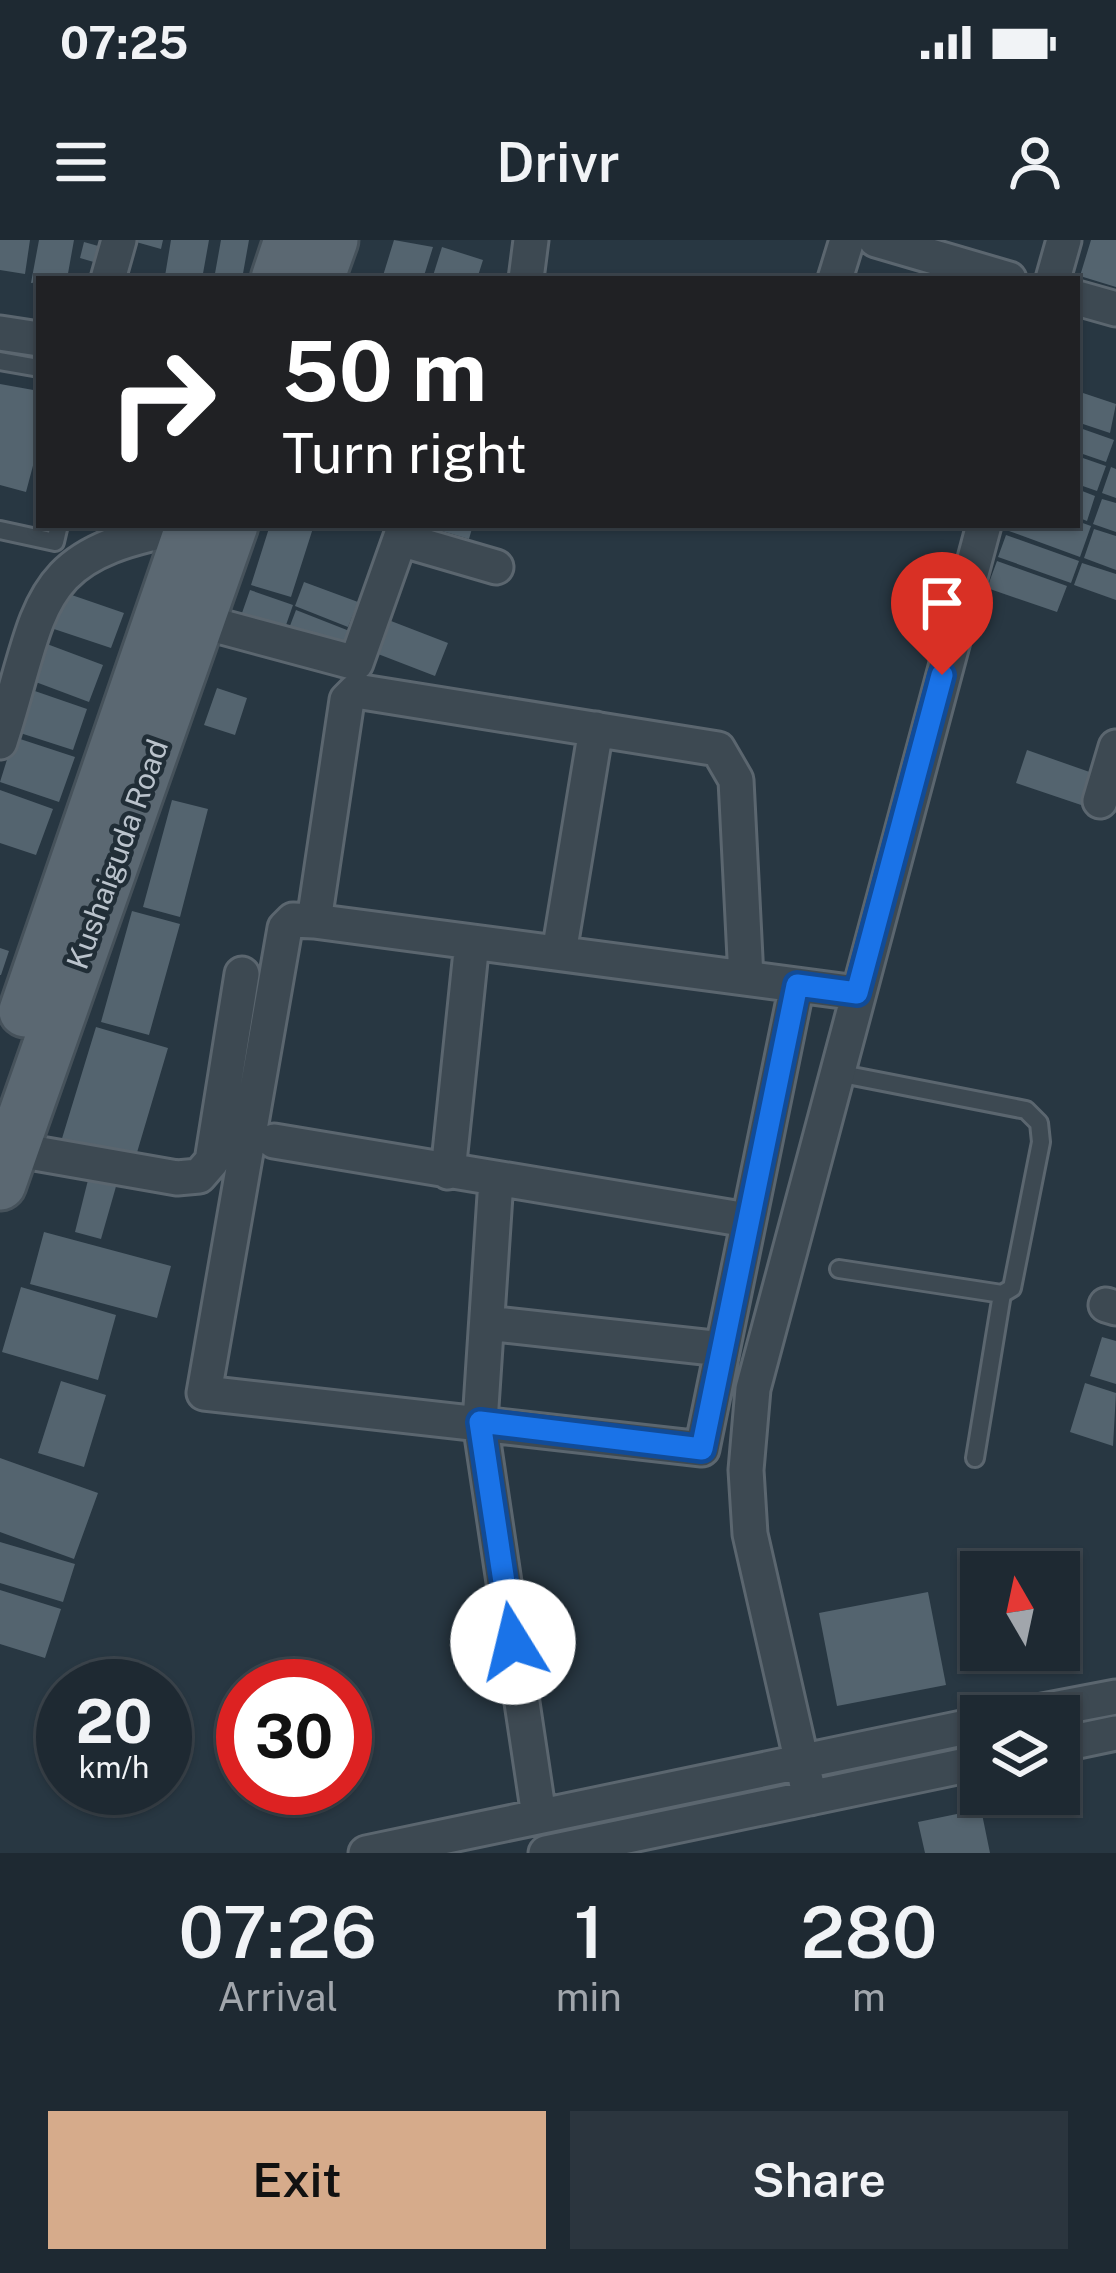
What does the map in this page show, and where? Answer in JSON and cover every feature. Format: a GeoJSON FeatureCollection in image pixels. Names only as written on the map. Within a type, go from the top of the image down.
{"type":"FeatureCollection","features":[{"type":"Feature","properties":{"kind":"main road"},"geometry":{"type":"LineString","coordinates":[[278,276],[290,240]]}},
{"type":"Feature","properties":{"kind":"main road"},"geometry":{"type":"LineString","coordinates":[[319,276],[332,240]]}},
{"type":"Feature","properties":{"kind":"main road","name":"Kushaiguda Road"},"geometry":{"type":"LineString","coordinates":[[6,1166],[13,1081],[190,528]]}},
{"type":"Feature","properties":{"kind":"main road","name":"Kushaiguda Road"},"geometry":{"type":"LineString","coordinates":[[13,1081],[200,621],[231,528]]}},
{"type":"Feature","properties":{"kind":"street"},"geometry":{"type":"LineString","coordinates":[[109,276],[119,240]]}},
{"type":"Feature","properties":{"kind":"street"},"geometry":{"type":"LineString","coordinates":[[526,276],[531,240]]}},
{"type":"Feature","properties":{"kind":"street"},"geometry":{"type":"LineString","coordinates":[[836,276],[847,240]]}},
{"type":"Feature","properties":{"kind":"street"},"geometry":{"type":"LineString","coordinates":[[876,240],[1000,276]]}},
{"type":"Feature","properties":{"kind":"street"},"geometry":{"type":"LineString","coordinates":[[1054,276],[1064,240]]}},
{"type":"Feature","properties":{"kind":"street"},"geometry":{"type":"LineString","coordinates":[[1080,299],[1116,309]]}},
{"type":"Feature","properties":{"kind":"street"},"geometry":{"type":"LineString","coordinates":[[0,333],[36,339]]}},
{"type":"Feature","properties":{"kind":"street"},"geometry":{"type":"LineString","coordinates":[[0,742],[48,591],[70,567],[105,544],[177,528]]}},
{"type":"Feature","properties":{"kind":"street"},"geometry":{"type":"LineString","coordinates":[[810,1798],[750,1534],[746,1470],[753,1389],[983,528]]}},
{"type":"Feature","properties":{"kind":"street"},"geometry":{"type":"LineString","coordinates":[[200,621],[356,663],[403,532],[496,567]]}},
{"type":"Feature","properties":{"kind":"street"},"geometry":{"type":"LineString","coordinates":[[314,921],[347,700],[356,691],[718,749],[736,780],[746,978]]}},
{"type":"Feature","properties":{"kind":"street"},"geometry":{"type":"LineString","coordinates":[[559,953],[596,729]]}},
{"type":"Feature","properties":{"kind":"street"},"geometry":{"type":"LineString","coordinates":[[1100,801],[1116,747]]}},
{"type":"Feature","properties":{"kind":"street"},"geometry":{"type":"LineString","coordinates":[[797,985],[702,1449],[204,1393],[285,928],[293,920],[314,921],[559,953],[857,993]]}},
{"type":"Feature","properties":{"kind":"street"},"geometry":{"type":"LineString","coordinates":[[448,1172],[472,942]]}},
{"type":"Feature","properties":{"kind":"street"},"geometry":{"type":"LineString","coordinates":[[6,1166],[200,1176],[212,1161],[242,974]]}},
{"type":"Feature","properties":{"kind":"street"},"geometry":{"type":"LineString","coordinates":[[274,1142],[747,1220]]}},
{"type":"Feature","properties":{"kind":"street"},"geometry":{"type":"LineString","coordinates":[[496,1180],[480,1422],[539,1816]]}},
{"type":"Feature","properties":{"kind":"street"},"geometry":{"type":"LineString","coordinates":[[487,1323],[722,1349]]}},
{"type":"Feature","properties":{"kind":"street"},"geometry":{"type":"LineString","coordinates":[[1080,1704],[1116,1697]]}},
{"type":"Feature","properties":{"kind":"street"},"geometry":{"type":"LineString","coordinates":[[366,1853],[432,1846],[539,1816],[960,1729]]}},
{"type":"Feature","properties":{"kind":"street"},"geometry":{"type":"LineString","coordinates":[[1080,1741],[1116,1733]]}},
{"type":"Feature","properties":{"kind":"street"},"geometry":{"type":"LineString","coordinates":[[546,1853],[659,1842],[810,1798],[960,1766]]}},
{"type":"Feature","properties":{"kind":"street"},"geometry":{"type":"LineString","coordinates":[[649,1795],[659,1842]]}},
{"type":"Feature","properties":{"kind":"lane"},"geometry":{"type":"LineString","coordinates":[[0,362],[36,368]]}},
{"type":"Feature","properties":{"kind":"lane"},"geometry":{"type":"LineString","coordinates":[[0,530],[56,542],[58,528]]}},
{"type":"Feature","properties":{"kind":"lane"},"geometry":{"type":"LineString","coordinates":[[836,1073],[1026,1111],[1040,1123],[1041,1142],[1012,1288],[1002,1294],[839,1270]]}},
{"type":"Feature","properties":{"kind":"lane"},"geometry":{"type":"LineString","coordinates":[[975,1458],[1002,1294]]}},
{"type":"Feature","properties":{"kind":"building"},"geometry":{"type":"Polygon","coordinates":[[[0,240],[30,240],[25,274],[0,270],[0,240]]]}},
{"type":"Feature","properties":{"kind":"building"},"geometry":{"type":"Polygon","coordinates":[[[39,240],[74,240],[68,276],[36,276],[36,282],[31,283],[39,240]]]}},
{"type":"Feature","properties":{"kind":"building"},"geometry":{"type":"Polygon","coordinates":[[[129,240],[163,240],[161,249],[129,240]]]}},
{"type":"Feature","properties":{"kind":"building"},"geometry":{"type":"Polygon","coordinates":[[[171,240],[209,240],[203,276],[165,276],[171,240]]]}},
{"type":"Feature","properties":{"kind":"building"},"geometry":{"type":"Polygon","coordinates":[[[221,240],[249,240],[243,276],[215,276],[221,240]]]}},
{"type":"Feature","properties":{"kind":"building"},"geometry":{"type":"Polygon","coordinates":[[[394,240],[433,247],[424,276],[383,276],[394,240]]]}},
{"type":"Feature","properties":{"kind":"building"},"geometry":{"type":"Polygon","coordinates":[[[1091,240],[1116,240],[1116,287],[1080,276],[1091,240]]]}},
{"type":"Feature","properties":{"kind":"building"},"geometry":{"type":"Polygon","coordinates":[[[84,242],[109,249],[104,265],[80,258],[84,242]]]}},
{"type":"Feature","properties":{"kind":"building"},"geometry":{"type":"Polygon","coordinates":[[[442,247],[483,260],[478,276],[433,276],[442,247]]]}},
{"type":"Feature","properties":{"kind":"building"},"geometry":{"type":"Polygon","coordinates":[[[0,384],[36,390],[36,454],[26,492],[0,485],[0,384]]]}},
{"type":"Feature","properties":{"kind":"building"},"geometry":{"type":"Polygon","coordinates":[[[1080,392],[1116,404],[1110,433],[1080,423],[1080,392]]]}},
{"type":"Feature","properties":{"kind":"building"},"geometry":{"type":"Polygon","coordinates":[[[1080,428],[1114,440],[1106,462],[1080,453],[1080,428]]]}},
{"type":"Feature","properties":{"kind":"building"},"geometry":{"type":"Polygon","coordinates":[[[1080,457],[1106,466],[1097,491],[1080,485],[1080,457]]]}},
{"type":"Feature","properties":{"kind":"building"},"geometry":{"type":"Polygon","coordinates":[[[1111,467],[1116,469],[1116,498],[1102,493],[1111,467]]]}},
{"type":"Feature","properties":{"kind":"building"},"geometry":{"type":"Polygon","coordinates":[[[1080,490],[1095,496],[1087,521],[1080,518],[1080,490]]]}},
{"type":"Feature","properties":{"kind":"building"},"geometry":{"type":"Polygon","coordinates":[[[1102,499],[1116,503],[1116,532],[1093,524],[1102,499]]]}},
{"type":"Feature","properties":{"kind":"building"},"geometry":{"type":"Polygon","coordinates":[[[1080,522],[1091,526],[1080,557],[1009,531],[1080,528],[1080,522]]]}},
{"type":"Feature","properties":{"kind":"building"},"geometry":{"type":"Polygon","coordinates":[[[269,528],[313,528],[291,597],[251,585],[269,528]]]}},
{"type":"Feature","properties":{"kind":"building"},"geometry":{"type":"Polygon","coordinates":[[[432,528],[472,528],[469,539],[432,528]]]}},
{"type":"Feature","properties":{"kind":"building"},"geometry":{"type":"Polygon","coordinates":[[[1094,529],[1116,536],[1116,570],[1084,558],[1094,529]]]}},
{"type":"Feature","properties":{"kind":"building"},"geometry":{"type":"Polygon","coordinates":[[[1006,535],[1079,561],[1071,583],[998,557],[1006,535]]]}},
{"type":"Feature","properties":{"kind":"building"},"geometry":{"type":"Polygon","coordinates":[[[997,561],[1067,586],[1057,612],[987,588],[997,561]]]}},
{"type":"Feature","properties":{"kind":"building"},"geometry":{"type":"Polygon","coordinates":[[[1082,563],[1116,574],[1116,600],[1074,585],[1082,563]]]}},
{"type":"Feature","properties":{"kind":"building"},"geometry":{"type":"Polygon","coordinates":[[[304,582],[358,602],[348,627],[295,606],[304,582]]]}},
{"type":"Feature","properties":{"kind":"building"},"geometry":{"type":"Polygon","coordinates":[[[250,590],[293,605],[285,628],[242,613],[250,590]]]}},
{"type":"Feature","properties":{"kind":"building"},"geometry":{"type":"Polygon","coordinates":[[[63,592],[124,613],[111,648],[51,628],[63,592]]]}},
{"type":"Feature","properties":{"kind":"building"},"geometry":{"type":"Polygon","coordinates":[[[296,610],[352,632],[344,653],[288,631],[296,610]]]}},
{"type":"Feature","properties":{"kind":"building"},"geometry":{"type":"Polygon","coordinates":[[[391,621],[448,643],[435,676],[378,654],[391,621]]]}},
{"type":"Feature","properties":{"kind":"building"},"geometry":{"type":"Polygon","coordinates":[[[47,644],[103,665],[89,702],[33,681],[47,644]]]}},
{"type":"Feature","properties":{"kind":"building"},"geometry":{"type":"Polygon","coordinates":[[[217,688],[247,698],[235,735],[204,725],[217,688]]]}},
{"type":"Feature","properties":{"kind":"building"},"geometry":{"type":"Polygon","coordinates":[[[29,689],[87,709],[73,750],[14,731],[29,689]]]}},
{"type":"Feature","properties":{"kind":"building"},"geometry":{"type":"Polygon","coordinates":[[[14,737],[75,757],[59,802],[0,782],[14,737]]]}},
{"type":"Feature","properties":{"kind":"building"},"geometry":{"type":"Polygon","coordinates":[[[1027,750],[1101,776],[1090,808],[1016,783],[1027,750]]]}},
{"type":"Feature","properties":{"kind":"building"},"geometry":{"type":"Polygon","coordinates":[[[0,790],[53,809],[36,855],[0,843],[0,790]]]}},
{"type":"Feature","properties":{"kind":"building"},"geometry":{"type":"Polygon","coordinates":[[[172,800],[208,809],[180,917],[143,907],[172,800]]]}},
{"type":"Feature","properties":{"kind":"building"},"geometry":{"type":"Polygon","coordinates":[[[132,911],[180,924],[149,1035],[101,1022],[132,911]]]}},
{"type":"Feature","properties":{"kind":"building"},"geometry":{"type":"Polygon","coordinates":[[[0,948],[9,951],[1,975],[0,975],[0,948]]]}},
{"type":"Feature","properties":{"kind":"building"},"geometry":{"type":"Polygon","coordinates":[[[96,1027],[168,1048],[133,1166],[60,1145],[96,1027]]]}},
{"type":"Feature","properties":{"kind":"building"},"geometry":{"type":"Polygon","coordinates":[[[89,1176],[117,1183],[101,1239],[75,1232],[89,1176]]]}},
{"type":"Feature","properties":{"kind":"building"},"geometry":{"type":"Polygon","coordinates":[[[44,1232],[171,1266],[157,1318],[30,1284],[44,1232]]]}},
{"type":"Feature","properties":{"kind":"building"},"geometry":{"type":"Polygon","coordinates":[[[21,1287],[116,1315],[98,1380],[2,1352],[21,1287]]]}},
{"type":"Feature","properties":{"kind":"building"},"geometry":{"type":"Polygon","coordinates":[[[1102,1337],[1116,1341],[1116,1384],[1090,1376],[1102,1337]]]}},
{"type":"Feature","properties":{"kind":"building"},"geometry":{"type":"Polygon","coordinates":[[[61,1381],[106,1395],[84,1467],[38,1453],[61,1381]]]}},
{"type":"Feature","properties":{"kind":"building"},"geometry":{"type":"Polygon","coordinates":[[[1085,1383],[1116,1393],[1113,1446],[1070,1432],[1085,1383]]]}},
{"type":"Feature","properties":{"kind":"building"},"geometry":{"type":"Polygon","coordinates":[[[0,1458],[98,1493],[74,1559],[0,1532],[0,1458]]]}},
{"type":"Feature","properties":{"kind":"building"},"geometry":{"type":"Polygon","coordinates":[[[0,1542],[75,1564],[63,1602],[0,1583],[0,1542]]]}},
{"type":"Feature","properties":{"kind":"building"},"geometry":{"type":"Polygon","coordinates":[[[0,1590],[61,1609],[45,1658],[0,1644],[0,1590]]]}},
{"type":"Feature","properties":{"kind":"building"},"geometry":{"type":"Polygon","coordinates":[[[928,1592],[946,1685],[837,1706],[819,1613],[928,1592]]]}},
{"type":"Feature","properties":{"kind":"building"},"geometry":{"type":"Polygon","coordinates":[[[960,1813],[982,1815],[990,1853],[925,1853],[918,1822],[960,1813]]]}},
{"type":"Feature","properties":{"kind":"route"},"geometry":{"type":"LineString","coordinates":[[513,1642],[480,1422],[702,1449],[797,985],[857,993],[942,675]]}}]}
